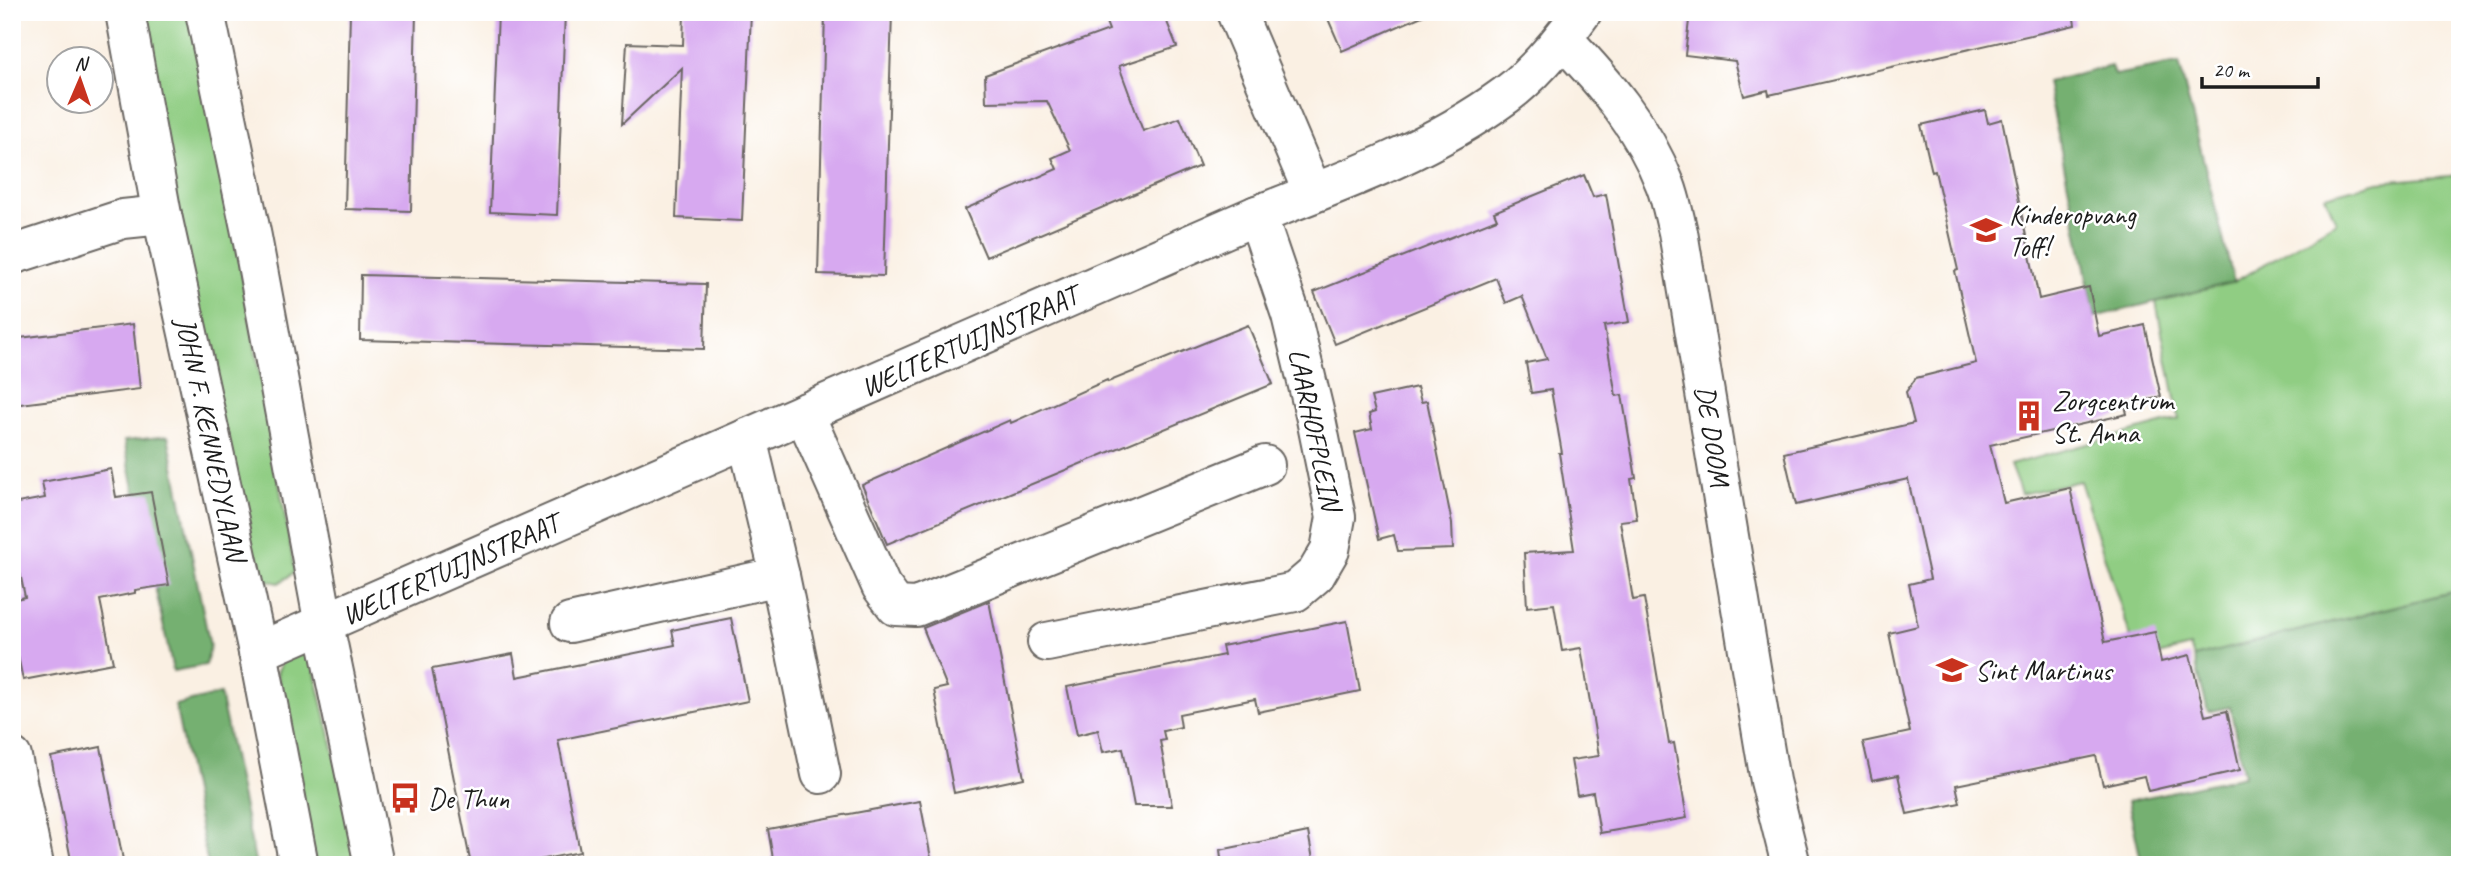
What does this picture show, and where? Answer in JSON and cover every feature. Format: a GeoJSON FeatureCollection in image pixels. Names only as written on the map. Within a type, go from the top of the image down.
{"type":"FeatureCollection","features":[{"type":"Feature","properties":{"kind":"street","name":"JOHN F. KENNEDYLAAN"},"geometry":{"type":"LineString","coordinates":[[125,12],[162,215],[258,652],[299,865]]}},
{"type":"Feature","properties":{"kind":"street"},"geometry":{"type":"LineString","coordinates":[[205,12],[252,237],[324,625],[373,865]]}},
{"type":"Feature","properties":{"kind":"street"},"geometry":{"type":"LineString","coordinates":[[1236,12],[1313,193]]}},
{"type":"Feature","properties":{"kind":"street","name":"WELTERTUIJNSTRAAT"},"geometry":{"type":"LineString","coordinates":[[258,652],[1257,215],[1423,148],[1508,94],[1572,26]]}},
{"type":"Feature","properties":{"kind":"street","name":"DE DOOM"},"geometry":{"type":"LineString","coordinates":[[1572,26],[1597,74],[1622,106],[1650,151],[1667,188],[1681,244],[1770,781],[1791,865]]}},
{"type":"Feature","properties":{"kind":"street"},"geometry":{"type":"LineString","coordinates":[[12,256],[123,219],[162,215]]}},
{"type":"Feature","properties":{"kind":"street","name":"LAARHOFPLEIN"},"geometry":{"type":"LineString","coordinates":[[1047,642],[1295,592],[1316,574],[1331,550],[1336,517],[1316,419],[1291,315],[1257,215]]}},
{"type":"Feature","properties":{"kind":"street"},"geometry":{"type":"LineString","coordinates":[[804,413],[880,586],[896,606],[916,607],[1265,465]]}},
{"type":"Feature","properties":{"kind":"street"},"geometry":{"type":"LineString","coordinates":[[747,438],[780,576],[821,774]]}},
{"type":"Feature","properties":{"kind":"street"},"geometry":{"type":"LineString","coordinates":[[570,623],[780,576]]}},
{"type":"Feature","properties":{"kind":"street"},"geometry":{"type":"LineString","coordinates":[[12,758],[34,865]]}},
{"type":"Feature","properties":{"kind":"green space"},"geometry":{"type":"Polygon","coordinates":[[[138,12],[195,12],[295,572],[279,583],[260,579],[250,568],[138,12]]]}},
{"type":"Feature","properties":{"kind":"green space"},"geometry":{"type":"Polygon","coordinates":[[[2179,63],[2234,282],[2095,317],[2047,82],[2111,66],[2114,75],[2179,63]]]}},
{"type":"Feature","properties":{"kind":"green space"},"geometry":{"type":"Polygon","coordinates":[[[2460,175],[2460,590],[2194,657],[2190,647],[2138,660],[2080,481],[2021,494],[2010,465],[2179,419],[2156,302],[2234,282],[2336,222],[2325,196],[2378,182],[2460,175]]]}},
{"type":"Feature","properties":{"kind":"green space"},"geometry":{"type":"Polygon","coordinates":[[[168,436],[210,646],[206,665],[173,671],[124,441],[168,436]]]}},
{"type":"Feature","properties":{"kind":"green space"},"geometry":{"type":"Polygon","coordinates":[[[2460,590],[2460,865],[2142,865],[2128,801],[2244,776],[2230,707],[2208,712],[2194,657],[2460,590]]]}},
{"type":"Feature","properties":{"kind":"green space"},"geometry":{"type":"Polygon","coordinates":[[[296,650],[310,652],[361,865],[316,865],[277,673],[284,656],[296,650]]]}},
{"type":"Feature","properties":{"kind":"green space"},"geometry":{"type":"Polygon","coordinates":[[[220,694],[256,865],[208,865],[175,705],[220,694]]]}},
{"type":"Feature","properties":{"kind":"building"},"geometry":{"type":"Polygon","coordinates":[[[350,12],[416,12],[411,211],[345,209],[350,12]]]}},
{"type":"Feature","properties":{"kind":"building"},"geometry":{"type":"Polygon","coordinates":[[[498,12],[565,12],[557,215],[490,212],[498,12]]]}},
{"type":"Feature","properties":{"kind":"building"},"geometry":{"type":"Polygon","coordinates":[[[684,12],[751,12],[742,221],[676,218],[682,68],[622,124],[627,43],[683,45],[684,12]]]}},
{"type":"Feature","properties":{"kind":"building"},"geometry":{"type":"Polygon","coordinates":[[[825,12],[892,12],[884,276],[818,274],[825,12]]]}},
{"type":"Feature","properties":{"kind":"building"},"geometry":{"type":"Polygon","coordinates":[[[1102,12],[1163,12],[1177,47],[1119,66],[1143,131],[1180,118],[1200,166],[986,257],[965,209],[1057,169],[1052,158],[1070,150],[1047,101],[986,102],[985,75],[1109,30],[1102,12]]]}},
{"type":"Feature","properties":{"kind":"building"},"geometry":{"type":"Polygon","coordinates":[[[1325,12],[1431,12],[1342,51],[1325,12]]]}},
{"type":"Feature","properties":{"kind":"building"},"geometry":{"type":"Polygon","coordinates":[[[1690,12],[2073,12],[2075,25],[1769,95],[1768,90],[1744,96],[1735,61],[1685,55],[1690,12]]]}},
{"type":"Feature","properties":{"kind":"building"},"geometry":{"type":"Polygon","coordinates":[[[1985,110],[1988,123],[2002,119],[2039,299],[2089,287],[2099,336],[2145,325],[2161,397],[2125,405],[2127,414],[1990,445],[2004,503],[2070,488],[2105,642],[2155,632],[2161,662],[2190,655],[2205,716],[2227,711],[2240,770],[2148,791],[2144,776],[2103,785],[2096,756],[1956,785],[1960,803],[1907,814],[1898,775],[1872,780],[1863,742],[1910,732],[1889,633],[1918,626],[1909,584],[1930,579],[1908,479],[1796,505],[1784,453],[1914,423],[1906,392],[1916,378],[1976,363],[1955,271],[1958,270],[1935,171],[1932,172],[1921,125],[1985,110]]]}},
{"type":"Feature","properties":{"kind":"building"},"geometry":{"type":"Polygon","coordinates":[[[1584,175],[1593,197],[1606,194],[1629,322],[1604,326],[1616,396],[1622,395],[1636,478],[1631,479],[1637,519],[1620,521],[1633,600],[1644,598],[1669,744],[1674,743],[1687,818],[1600,833],[1593,792],[1577,795],[1571,760],[1599,756],[1581,648],[1562,651],[1554,604],[1527,607],[1524,553],[1574,550],[1551,390],[1531,393],[1526,363],[1547,359],[1522,296],[1506,303],[1496,278],[1335,344],[1314,292],[1497,219],[1494,212],[1584,175]]]}},
{"type":"Feature","properties":{"kind":"building"},"geometry":{"type":"Polygon","coordinates":[[[361,275],[706,284],[704,349],[360,340],[361,275]]]}},
{"type":"Feature","properties":{"kind":"building"},"geometry":{"type":"Polygon","coordinates":[[[133,324],[140,389],[12,405],[12,339],[133,324]]]}},
{"type":"Feature","properties":{"kind":"building"},"geometry":{"type":"Polygon","coordinates":[[[1248,325],[1273,384],[887,544],[862,485],[1010,420],[1011,423],[1107,380],[1108,382],[1248,325]]]}},
{"type":"Feature","properties":{"kind":"building"},"geometry":{"type":"Polygon","coordinates":[[[1417,387],[1421,402],[1427,401],[1452,523],[1453,549],[1398,551],[1394,535],[1379,539],[1355,433],[1372,429],[1369,414],[1375,412],[1371,397],[1417,387]]]}},
{"type":"Feature","properties":{"kind":"building"},"geometry":{"type":"Polygon","coordinates":[[[111,469],[116,497],[151,492],[169,585],[135,590],[135,593],[100,600],[113,663],[23,680],[12,627],[12,600],[25,597],[12,533],[12,504],[45,498],[42,482],[111,469]]]}},
{"type":"Feature","properties":{"kind":"building"},"geometry":{"type":"Polygon","coordinates":[[[989,601],[1024,778],[954,793],[934,690],[947,687],[923,628],[989,601]]]}},
{"type":"Feature","properties":{"kind":"building"},"geometry":{"type":"Polygon","coordinates":[[[731,618],[748,701],[558,740],[580,852],[514,865],[471,865],[432,669],[513,654],[517,677],[675,645],[672,630],[731,618]]]}},
{"type":"Feature","properties":{"kind":"building"},"geometry":{"type":"Polygon","coordinates":[[[1347,621],[1360,691],[1258,712],[1255,699],[1179,714],[1181,727],[1163,731],[1165,740],[1160,741],[1172,806],[1134,806],[1123,748],[1103,752],[1098,730],[1077,735],[1067,687],[1224,655],[1222,646],[1347,621]]]}},
{"type":"Feature","properties":{"kind":"building"},"geometry":{"type":"Polygon","coordinates":[[[101,747],[124,865],[72,865],[51,757],[101,747]]]}},
{"type":"Feature","properties":{"kind":"building"},"geometry":{"type":"Polygon","coordinates":[[[920,801],[931,858],[894,865],[774,865],[768,829],[920,801]]]}},
{"type":"Feature","properties":{"kind":"building"},"geometry":{"type":"Polygon","coordinates":[[[1308,832],[1314,865],[1222,865],[1220,850],[1308,832]]]}},
{"type":"Feature","properties":{"kind":"place","name":"Kinderopvang Toff!"},"geometry":{"type":"Point","coordinates":[1986,230]}},
{"type":"Feature","properties":{"kind":"place","name":"Zorgcentrum St. Anna"},"geometry":{"type":"Point","coordinates":[2029,416]}},
{"type":"Feature","properties":{"kind":"place","name":"Sint Martinus"},"geometry":{"type":"Point","coordinates":[1952,670]}},
{"type":"Feature","properties":{"kind":"place","name":"De Thun"},"geometry":{"type":"Point","coordinates":[405,798]}}]}
